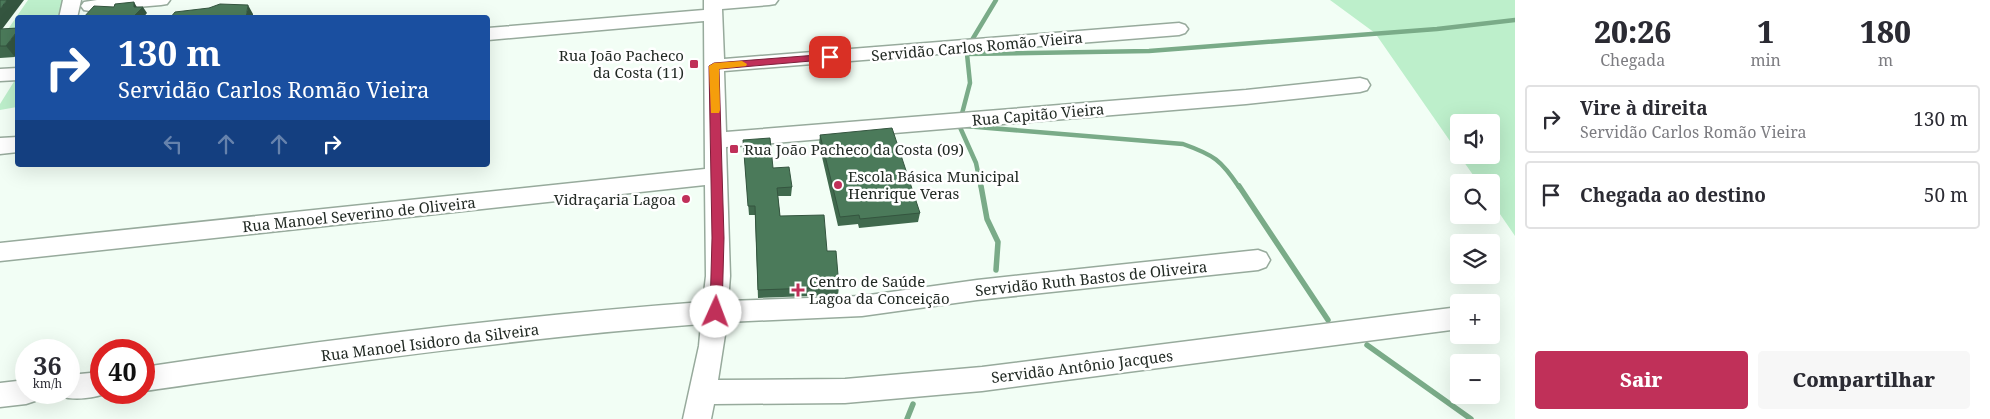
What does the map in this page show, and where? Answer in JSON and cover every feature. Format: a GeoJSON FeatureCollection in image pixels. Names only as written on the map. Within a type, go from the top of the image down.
{"type":"FeatureCollection","features":[{"type":"Feature","properties":{"kind":"street"},"geometry":{"type":"LineString","coordinates":[[69,15],[72,0]]}},
{"type":"Feature","properties":{"kind":"street"},"geometry":{"type":"LineString","coordinates":[[89,8],[161,0]]}},
{"type":"Feature","properties":{"kind":"street"},"geometry":{"type":"LineString","coordinates":[[490,34],[769,0]]}},
{"type":"Feature","properties":{"kind":"street"},"geometry":{"type":"LineString","coordinates":[[697,419],[716,312],[717,176],[713,6]]}},
{"type":"Feature","properties":{"kind":"street","name":"Servidão Carlos Romão Vieira"},"geometry":{"type":"LineString","coordinates":[[714,66],[1179,30]]}},
{"type":"Feature","properties":{"kind":"street"},"geometry":{"type":"LineString","coordinates":[[0,75],[15,74]]}},
{"type":"Feature","properties":{"kind":"street","name":"Rua Capitão Vieira"},"geometry":{"type":"LineString","coordinates":[[716,140],[1246,98],[1360,85]]}},
{"type":"Feature","properties":{"kind":"street"},"geometry":{"type":"LineString","coordinates":[[0,146],[15,144]]}},
{"type":"Feature","properties":{"kind":"street","name":"Rua Manoel Severino de Oliveira"},"geometry":{"type":"LineString","coordinates":[[0,252],[717,176]]}},
{"type":"Feature","properties":{"kind":"street","name":"Servidão Ruth Bastos de Oliveira"},"geometry":{"type":"LineString","coordinates":[[716,312],[862,306],[978,290],[1258,260]]}},
{"type":"Feature","properties":{"kind":"street","name":"Rua Manoel Isidoro da Silveira"},"geometry":{"type":"LineString","coordinates":[[155,377],[367,348],[636,318],[716,312]]}},
{"type":"Feature","properties":{"kind":"street","name":"Servidão Antônio Jacques"},"geometry":{"type":"LineString","coordinates":[[703,392],[845,391],[967,381],[1450,319]]}},
{"type":"Feature","properties":{"kind":"street"},"geometry":{"type":"LineString","coordinates":[[0,395],[15,393]]}},
{"type":"Feature","properties":{"kind":"green space"},"geometry":{"type":"Polygon","coordinates":[[[28,0],[63,0],[64,6],[58,15],[18,15],[28,0]]]}},
{"type":"Feature","properties":{"kind":"green space"},"geometry":{"type":"Polygon","coordinates":[[[1330,0],[1515,0],[1515,236],[1500,214],[1500,174],[1472,174],[1465,164],[1500,164],[1500,114],[1450,114],[1450,141],[1375,33],[1330,0]]]}},
{"type":"Feature","properties":{"kind":"green space"},"geometry":{"type":"Polygon","coordinates":[[[15,19],[15,37],[2,38],[15,19]]]}},
{"type":"Feature","properties":{"kind":"green space"},"geometry":{"type":"Polygon","coordinates":[[[15,80],[15,107],[0,110],[0,104],[15,80]]]}},
{"type":"Feature","properties":{"kind":"building"},"geometry":{"type":"Polygon","coordinates":[[[0,0],[7,0],[0,9],[0,0]]]}},
{"type":"Feature","properties":{"kind":"building"},"geometry":{"type":"Polygon","coordinates":[[[134,2],[134,7],[143,7],[135,15],[86,15],[94,6],[114,7],[115,4],[134,2]]]}},
{"type":"Feature","properties":{"kind":"building"},"geometry":{"type":"Polygon","coordinates":[[[220,4],[248,5],[246,15],[172,15],[175,12],[209,8],[220,4]]]}},
{"type":"Feature","properties":{"kind":"building"},"geometry":{"type":"Polygon","coordinates":[[[15,28],[15,34],[6,46],[0,46],[0,29],[15,28]]]}},
{"type":"Feature","properties":{"kind":"building"},"geometry":{"type":"Polygon","coordinates":[[[892,128],[920,213],[860,219],[859,215],[840,217],[820,135],[892,128]]]}},
{"type":"Feature","properties":{"kind":"building"},"geometry":{"type":"Polygon","coordinates":[[[770,138],[773,168],[789,167],[792,187],[777,188],[780,216],[824,215],[827,251],[836,251],[839,287],[758,290],[755,206],[748,206],[743,140],[770,138]]]}},
{"type":"Feature","properties":{"kind":"waterway"},"geometry":{"type":"LineString","coordinates":[[972,40],[996,0]]}},
{"type":"Feature","properties":{"kind":"waterway"},"geometry":{"type":"LineString","coordinates":[[981,187],[976,163],[959,125],[970,83],[967,54],[1149,51],[1437,29],[1515,20]]}},
{"type":"Feature","properties":{"kind":"waterway"},"geometry":{"type":"LineString","coordinates":[[965,126],[1183,144],[1210,155],[1222,164],[1239,187]]}},
{"type":"Feature","properties":{"kind":"waterway"},"geometry":{"type":"LineString","coordinates":[[981,186],[987,219],[998,242],[996,270]]}},
{"type":"Feature","properties":{"kind":"waterway"},"geometry":{"type":"LineString","coordinates":[[1239,186],[1328,320]]}},
{"type":"Feature","properties":{"kind":"waterway"},"geometry":{"type":"LineString","coordinates":[[1367,345],[1471,419]]}},
{"type":"Feature","properties":{"kind":"waterway"},"geometry":{"type":"LineString","coordinates":[[907,419],[913,404]]}},
{"type":"Feature","properties":{"kind":"slow traffic"},"geometry":{"type":"LineString","coordinates":[[715,110],[714,66],[742,64]]}},
{"type":"Feature","properties":{"kind":"place","name":"Rua João Pacheco da Costa (11)"},"geometry":{"type":"Point","coordinates":[694,64]}},
{"type":"Feature","properties":{"kind":"place","name":"Rua João Pacheco da Costa (09)"},"geometry":{"type":"Point","coordinates":[734,149]}},
{"type":"Feature","properties":{"kind":"place","name":"Escola Básica Municipal Henrique Veras"},"geometry":{"type":"Point","coordinates":[838,185]}},
{"type":"Feature","properties":{"kind":"place","name":"Vidraçaria Lagoa"},"geometry":{"type":"Point","coordinates":[686,199]}},
{"type":"Feature","properties":{"kind":"place","name":"Centro de Saúde Lagoa da Conceição"},"geometry":{"type":"Point","coordinates":[798,290]}},
{"type":"Feature","properties":{"kind":"route"},"geometry":{"type":"LineString","coordinates":[[716,312],[718,238],[714,66],[830,57]]}}]}
